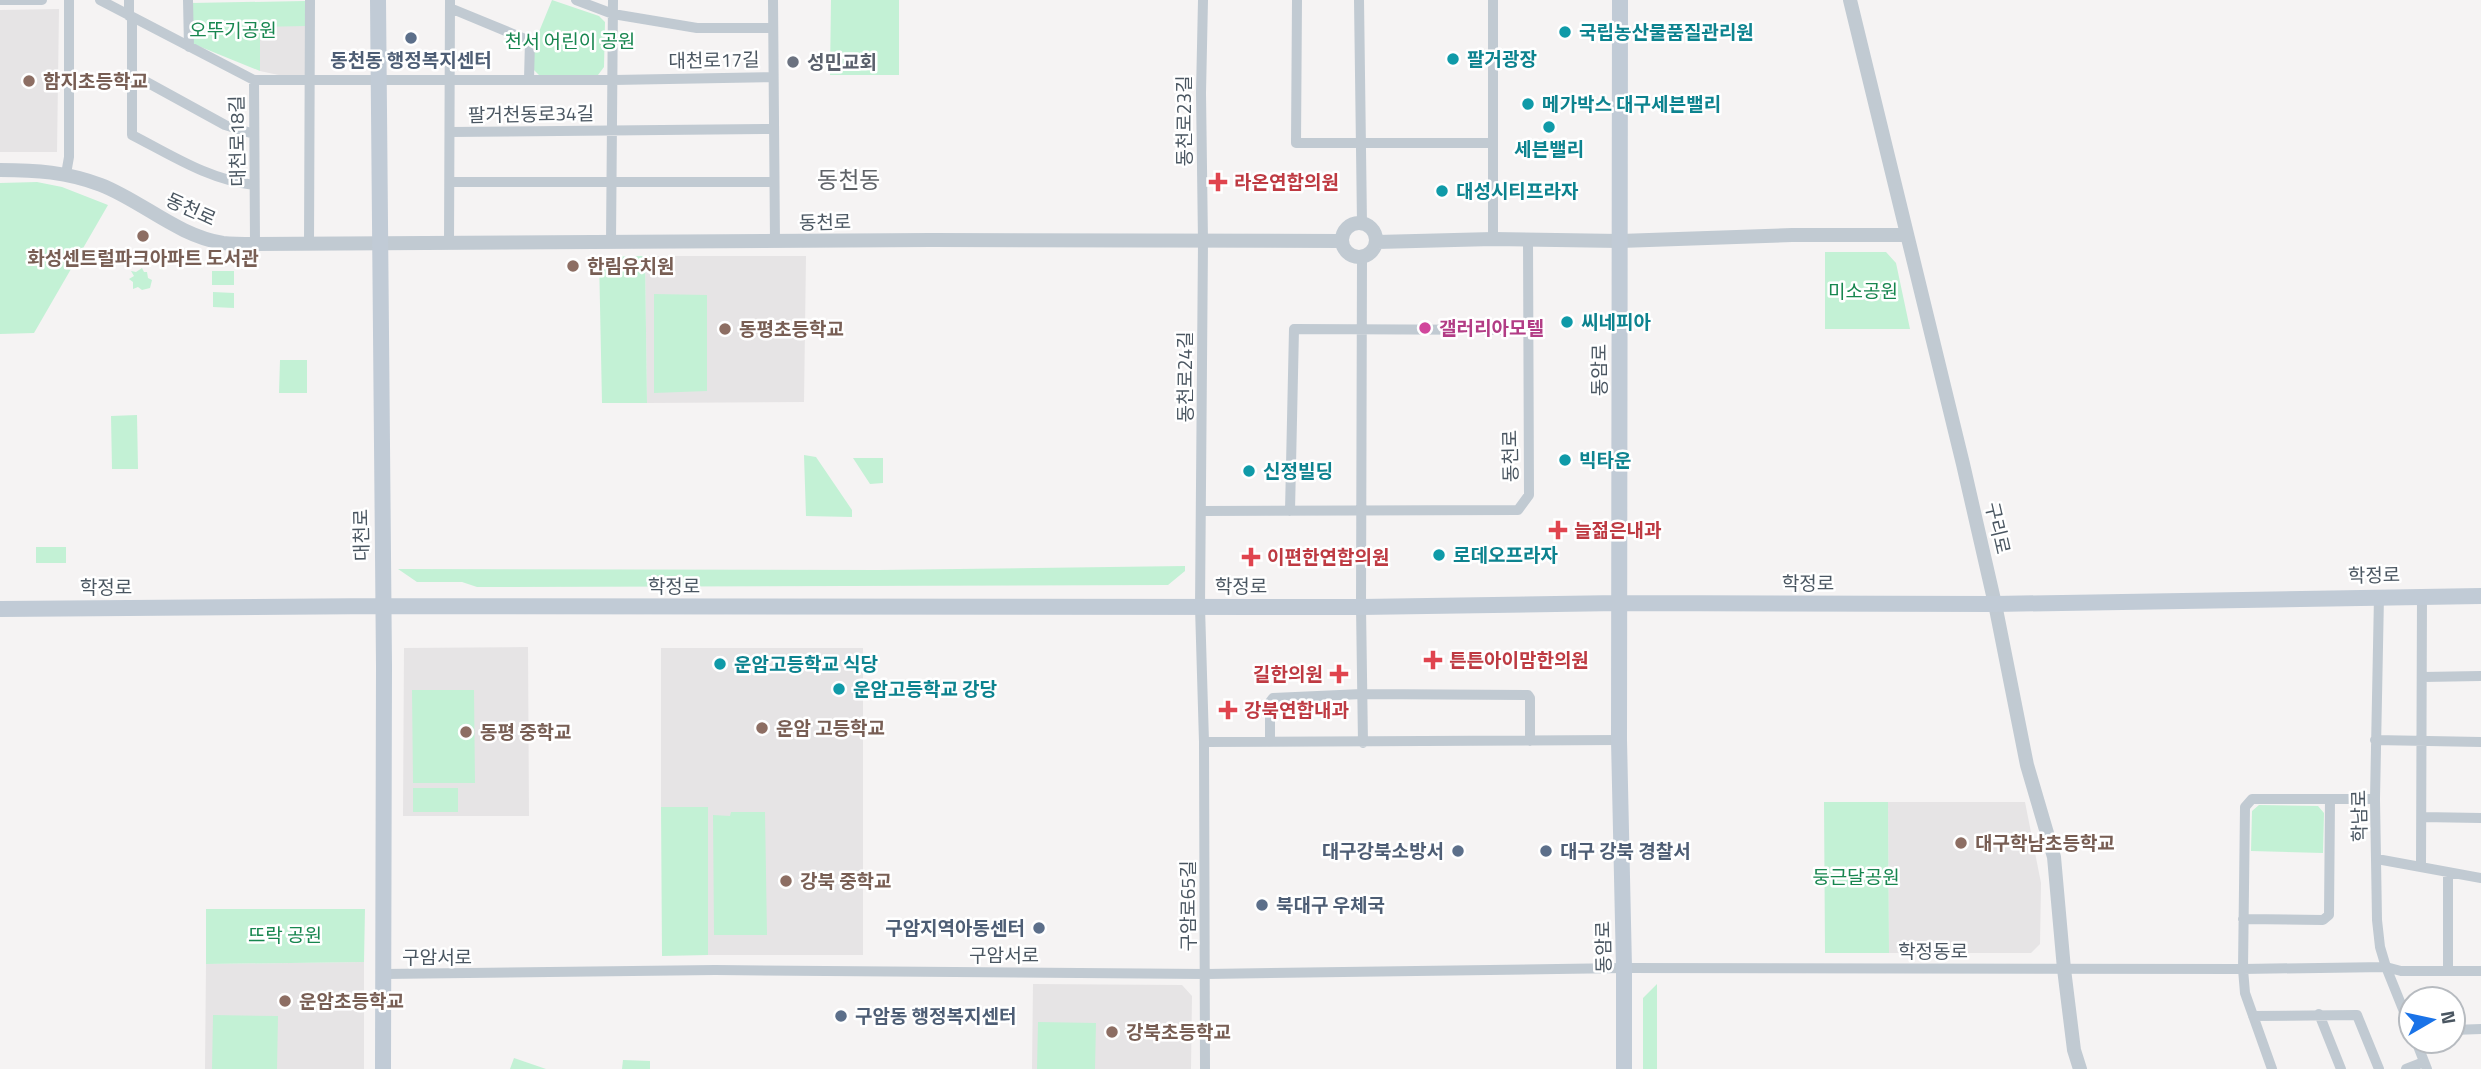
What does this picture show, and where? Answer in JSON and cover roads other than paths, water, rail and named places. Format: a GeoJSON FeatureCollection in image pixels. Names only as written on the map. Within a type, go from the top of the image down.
{"type":"FeatureCollection","features":[{"type":"Feature","properties":{"kind":"main road","name":"대천로"},"geometry":{"type":"LineString","coordinates":[[378,0],[383,606],[383,1069]]}},
{"type":"Feature","properties":{"kind":"main road","name":"동암로"},"geometry":{"type":"LineString","coordinates":[[1620,0],[1619,740],[1624,1069]]}},
{"type":"Feature","properties":{"kind":"main road","name":"학정로"},"geometry":{"type":"LineString","coordinates":[[0,609],[1995,604],[2481,596]]}},
{"type":"Feature","properties":{"kind":"street"},"geometry":{"type":"LineString","coordinates":[[0,0],[42,0]]}},
{"type":"Feature","properties":{"kind":"street"},"geometry":{"type":"LineString","coordinates":[[66,174],[69,157],[69,0]]}},
{"type":"Feature","properties":{"kind":"street","name":"대천로18길"},"geometry":{"type":"LineString","coordinates":[[100,0],[254,80],[378,80]]}},
{"type":"Feature","properties":{"kind":"street"},"geometry":{"type":"LineString","coordinates":[[129,0],[132,135],[212,176],[254,185]]}},
{"type":"Feature","properties":{"kind":"street"},"geometry":{"type":"LineString","coordinates":[[188,0],[190,47]]}},
{"type":"Feature","properties":{"kind":"street"},"geometry":{"type":"LineString","coordinates":[[309,243],[310,0]]}},
{"type":"Feature","properties":{"kind":"street"},"geometry":{"type":"LineString","coordinates":[[576,0],[613,14],[697,28],[773,28]]}},
{"type":"Feature","properties":{"kind":"street","name":"팔거천동로34길"},"geometry":{"type":"LineString","coordinates":[[611,243],[613,0]]}},
{"type":"Feature","properties":{"kind":"street","name":"대천로17길"},"geometry":{"type":"LineString","coordinates":[[773,0],[775,242]]}},
{"type":"Feature","properties":{"kind":"street","name":"동천로23길"},"geometry":{"type":"LineString","coordinates":[[1203,0],[1200,140],[1203,242]]}},
{"type":"Feature","properties":{"kind":"street"},"geometry":{"type":"LineString","coordinates":[[1297,0],[1296,143],[1493,143]]}},
{"type":"Feature","properties":{"kind":"street"},"geometry":{"type":"LineString","coordinates":[[1359,0],[1362,223]]}},
{"type":"Feature","properties":{"kind":"street"},"geometry":{"type":"LineString","coordinates":[[1493,0],[1493,239]]}},
{"type":"Feature","properties":{"kind":"street","name":"구리로"},"geometry":{"type":"LineString","coordinates":[[1850,0],[1995,604],[2027,765],[2054,857],[2064,969],[2074,1050],[2080,1069]]}},
{"type":"Feature","properties":{"kind":"street"},"geometry":{"type":"LineString","coordinates":[[449,243],[450,4],[530,41],[529,79]]}},
{"type":"Feature","properties":{"kind":"street"},"geometry":{"type":"LineString","coordinates":[[132,74],[225,125],[254,134]]}},
{"type":"Feature","properties":{"kind":"street","name":"대천로17길"},"geometry":{"type":"LineString","coordinates":[[378,80],[773,77]]}},
{"type":"Feature","properties":{"kind":"street","name":"대천로18길"},"geometry":{"type":"LineString","coordinates":[[254,80],[255,244]]}},
{"type":"Feature","properties":{"kind":"street","name":"팔거천동로34길"},"geometry":{"type":"LineString","coordinates":[[450,132],[774,129]]}},
{"type":"Feature","properties":{"kind":"street","name":"동천로"},"geometry":{"type":"LineString","coordinates":[[0,170],[40,170],[66,174],[104,186],[200,236],[222,243],[945,240],[1342,242]]}},
{"type":"Feature","properties":{"kind":"street"},"geometry":{"type":"LineString","coordinates":[[450,182],[774,183]]}},
{"type":"Feature","properties":{"kind":"street"},"geometry":{"type":"LineString","coordinates":[[1362,223],[1374,230],[1377,242],[1372,252],[1362,258],[1351,256],[1342,242],[1344,230],[1348,226],[1362,223]]}},
{"type":"Feature","properties":{"kind":"street"},"geometry":{"type":"LineString","coordinates":[[1377,242],[1493,239],[1620,241],[1907,235]]}},
{"type":"Feature","properties":{"kind":"street","name":"동천로"},"geometry":{"type":"LineString","coordinates":[[1361,510],[1518,510],[1524,504],[1529,495],[1528,240]]}},
{"type":"Feature","properties":{"kind":"street","name":"동천로24길"},"geometry":{"type":"LineString","coordinates":[[1200,607],[1203,242]]}},
{"type":"Feature","properties":{"kind":"street"},"geometry":{"type":"LineString","coordinates":[[1362,258],[1363,743]]}},
{"type":"Feature","properties":{"kind":"street"},"geometry":{"type":"LineString","coordinates":[[1290,511],[1294,329],[1528,330]]}},
{"type":"Feature","properties":{"kind":"street"},"geometry":{"type":"LineString","coordinates":[[1202,511],[1361,510]]}},
{"type":"Feature","properties":{"kind":"street","name":"학남로"},"geometry":{"type":"LineString","coordinates":[[2379,596],[2375,740],[2377,920],[2379,947],[2397,994]]}},
{"type":"Feature","properties":{"kind":"street"},"geometry":{"type":"LineString","coordinates":[[2421,867],[2422,596]]}},
{"type":"Feature","properties":{"kind":"street","name":"구암로65길"},"geometry":{"type":"LineString","coordinates":[[1200,607],[1204,742],[1205,1069]]}},
{"type":"Feature","properties":{"kind":"street"},"geometry":{"type":"LineString","coordinates":[[2423,677],[2481,676]]}},
{"type":"Feature","properties":{"kind":"street"},"geometry":{"type":"LineString","coordinates":[[1270,742],[1270,702],[1273,698],[1362,694],[1528,695],[1530,741]]}},
{"type":"Feature","properties":{"kind":"street"},"geometry":{"type":"LineString","coordinates":[[1204,742],[1619,740]]}},
{"type":"Feature","properties":{"kind":"street"},"geometry":{"type":"LineString","coordinates":[[2375,740],[2481,742]]}},
{"type":"Feature","properties":{"kind":"street"},"geometry":{"type":"LineString","coordinates":[[2272,1069],[2245,993],[2242,969],[2245,807],[2252,799],[2375,799]]}},
{"type":"Feature","properties":{"kind":"street"},"geometry":{"type":"LineString","coordinates":[[2243,919],[2323,920],[2329,915],[2330,799]]}},
{"type":"Feature","properties":{"kind":"street"},"geometry":{"type":"LineString","coordinates":[[2422,817],[2481,818]]}},
{"type":"Feature","properties":{"kind":"street"},"geometry":{"type":"LineString","coordinates":[[2377,859],[2481,878]]}},
{"type":"Feature","properties":{"kind":"street"},"geometry":{"type":"LineString","coordinates":[[2448,873],[2448,970]]}},
{"type":"Feature","properties":{"kind":"street","name":"학정동로"},"geometry":{"type":"LineString","coordinates":[[1624,968],[2386,967],[2401,971],[2481,971]]}},
{"type":"Feature","properties":{"kind":"street","name":"구암서로"},"geometry":{"type":"LineString","coordinates":[[383,974],[715,970],[1206,974],[1624,968]]}},
{"type":"Feature","properties":{"kind":"street"},"geometry":{"type":"LineString","coordinates":[[2319,1014],[2342,1069]]}},
{"type":"Feature","properties":{"kind":"street"},"geometry":{"type":"LineString","coordinates":[[2253,1016],[2357,1015],[2379,1069]]}},
{"type":"Feature","properties":{"kind":"street"},"geometry":{"type":"LineString","coordinates":[[2406,1069],[2426,1066]]}},
{"type":"Feature","properties":{"kind":"place","name":"국립농산물품질관리원"},"geometry":{"type":"Point","coordinates":[1565,32]}},
{"type":"Feature","properties":{"kind":"place","name":"동천동 행정복지센터"},"geometry":{"type":"Point","coordinates":[411,38]}},
{"type":"Feature","properties":{"kind":"place","name":"팔거광장"},"geometry":{"type":"Point","coordinates":[1453,59]}},
{"type":"Feature","properties":{"kind":"place","name":"성민교회"},"geometry":{"type":"Point","coordinates":[793,62]}},
{"type":"Feature","properties":{"kind":"place","name":"함지초등학교"},"geometry":{"type":"Point","coordinates":[29,81]}},
{"type":"Feature","properties":{"kind":"place","name":"메가박스 대구세븐밸리"},"geometry":{"type":"Point","coordinates":[1528,104]}},
{"type":"Feature","properties":{"kind":"place","name":"세븐밸리"},"geometry":{"type":"Point","coordinates":[1549,127]}},
{"type":"Feature","properties":{"kind":"place","name":"라온연합의원"},"geometry":{"type":"Point","coordinates":[1218,182]}},
{"type":"Feature","properties":{"kind":"place","name":"대성시티프라자"},"geometry":{"type":"Point","coordinates":[1442,191]}},
{"type":"Feature","properties":{"kind":"place","name":"화성센트럴파크아파트 도서관"},"geometry":{"type":"Point","coordinates":[143,236]}},
{"type":"Feature","properties":{"kind":"place","name":"한림유치원"},"geometry":{"type":"Point","coordinates":[573,266]}},
{"type":"Feature","properties":{"kind":"place","name":"씨네피아"},"geometry":{"type":"Point","coordinates":[1567,322]}},
{"type":"Feature","properties":{"kind":"place","name":"갤러리아모텔"},"geometry":{"type":"Point","coordinates":[1425,328]}},
{"type":"Feature","properties":{"kind":"place","name":"동평초등학교"},"geometry":{"type":"Point","coordinates":[725,329]}},
{"type":"Feature","properties":{"kind":"place","name":"빅타운"},"geometry":{"type":"Point","coordinates":[1565,460]}},
{"type":"Feature","properties":{"kind":"place","name":"신정빌딩"},"geometry":{"type":"Point","coordinates":[1249,471]}},
{"type":"Feature","properties":{"kind":"place","name":"늘젊은내과"},"geometry":{"type":"Point","coordinates":[1558,530]}},
{"type":"Feature","properties":{"kind":"place","name":"로데오프라자"},"geometry":{"type":"Point","coordinates":[1439,555]}},
{"type":"Feature","properties":{"kind":"place","name":"이편한연합의원"},"geometry":{"type":"Point","coordinates":[1251,557]}},
{"type":"Feature","properties":{"kind":"place","name":"튼튼아이맘한의원"},"geometry":{"type":"Point","coordinates":[1433,660]}},
{"type":"Feature","properties":{"kind":"place","name":"운암고등학교 식당"},"geometry":{"type":"Point","coordinates":[720,664]}},
{"type":"Feature","properties":{"kind":"place","name":"길한의원"},"geometry":{"type":"Point","coordinates":[1339,674]}},
{"type":"Feature","properties":{"kind":"place","name":"운암고등학교 강당"},"geometry":{"type":"Point","coordinates":[839,689]}},
{"type":"Feature","properties":{"kind":"place","name":"강북연합내과"},"geometry":{"type":"Point","coordinates":[1228,710]}},
{"type":"Feature","properties":{"kind":"place","name":"운암 고등학교"},"geometry":{"type":"Point","coordinates":[762,728]}},
{"type":"Feature","properties":{"kind":"place","name":"동평 중학교"},"geometry":{"type":"Point","coordinates":[466,732]}},
{"type":"Feature","properties":{"kind":"place","name":"대구학남초등학교"},"geometry":{"type":"Point","coordinates":[1961,843]}},
{"type":"Feature","properties":{"kind":"place","name":"대구강북소방서"},"geometry":{"type":"Point","coordinates":[1458,851]}},
{"type":"Feature","properties":{"kind":"place","name":"대구 강북 경찰서"},"geometry":{"type":"Point","coordinates":[1546,851]}},
{"type":"Feature","properties":{"kind":"place","name":"강북 중학교"},"geometry":{"type":"Point","coordinates":[786,881]}},
{"type":"Feature","properties":{"kind":"place","name":"북대구 우체국"},"geometry":{"type":"Point","coordinates":[1262,905]}},
{"type":"Feature","properties":{"kind":"place","name":"구암지역아동센터"},"geometry":{"type":"Point","coordinates":[1039,928]}},
{"type":"Feature","properties":{"kind":"place","name":"운암초등학교"},"geometry":{"type":"Point","coordinates":[285,1001]}},
{"type":"Feature","properties":{"kind":"place","name":"구암동 행정복지센터"},"geometry":{"type":"Point","coordinates":[841,1016]}},
{"type":"Feature","properties":{"kind":"place","name":"강북초등학교"},"geometry":{"type":"Point","coordinates":[1112,1032]}},
{"type":"Feature","properties":{"kind":"district","name":"동천동"},"geometry":{"type":"Point","coordinates":[849,180]}},
{"type":"Feature","properties":{"kind":"park label","name":"오뚜기공원"},"geometry":{"type":"Point","coordinates":[233,30]}},
{"type":"Feature","properties":{"kind":"park label","name":"천서 어린이 공원"},"geometry":{"type":"Point","coordinates":[570,41]}},
{"type":"Feature","properties":{"kind":"park label","name":"미소공원"},"geometry":{"type":"Point","coordinates":[1863,291]}},
{"type":"Feature","properties":{"kind":"park label","name":"둥근달공원"},"geometry":{"type":"Point","coordinates":[1856,877]}},
{"type":"Feature","properties":{"kind":"park label","name":"뜨락 공원"},"geometry":{"type":"Point","coordinates":[285,935]}}]}
